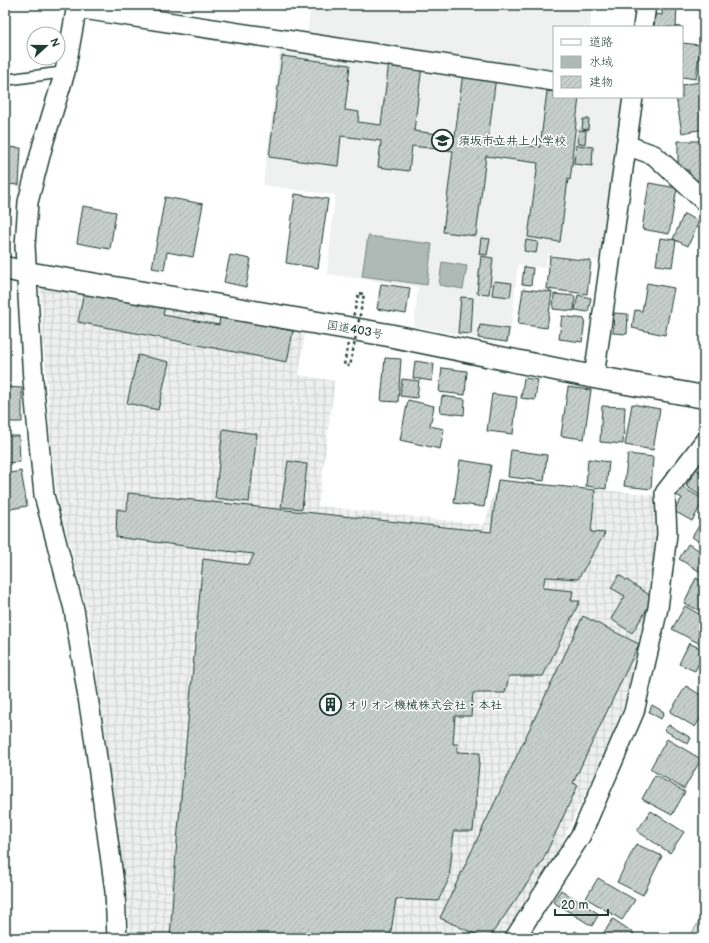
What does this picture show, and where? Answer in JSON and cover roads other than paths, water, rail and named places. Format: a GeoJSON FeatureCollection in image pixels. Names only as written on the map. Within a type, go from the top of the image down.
{"type":"FeatureCollection","features":[{"type":"Feature","properties":{"kind":"highway","name":"国道403号"},"geometry":{"type":"LineString","coordinates":[[5,268],[388,335],[594,377],[704,397]]}},
{"type":"Feature","properties":{"kind":"street"},"geometry":{"type":"LineString","coordinates":[[643,26],[646,5]]}},
{"type":"Feature","properties":{"kind":"street"},"geometry":{"type":"LineString","coordinates":[[117,938],[115,891],[93,729],[74,609],[44,495],[33,380],[25,246],[28,202],[43,144],[65,72],[77,7],[553,81]]}},
{"type":"Feature","properties":{"kind":"street"},"geometry":{"type":"LineString","coordinates":[[594,377],[633,98]]}},
{"type":"Feature","properties":{"kind":"street"},"geometry":{"type":"LineString","coordinates":[[626,145],[654,155],[704,201]]}},
{"type":"Feature","properties":{"kind":"street"},"geometry":{"type":"LineString","coordinates":[[515,938],[581,835],[634,712],[658,608],[667,534],[665,493],[704,442]]}},
{"type":"Feature","properties":{"kind":"lane"},"geometry":{"type":"LineString","coordinates":[[5,80],[65,72]]}},
{"type":"Feature","properties":{"kind":"water"},"geometry":{"type":"Polygon","coordinates":[[[368,236],[432,244],[427,285],[362,276],[368,236]]]}},
{"type":"Feature","properties":{"kind":"water"},"geometry":{"type":"Polygon","coordinates":[[[442,262],[467,266],[463,289],[439,285],[442,262]]]}},
{"type":"Feature","properties":{"kind":"place","name":"須坂市立井上小学校"},"geometry":{"type":"Point","coordinates":[443,141]}},
{"type":"Feature","properties":{"kind":"place","name":"オリオン機械株式会社・本社"},"geometry":{"type":"Point","coordinates":[331,705]}}]}
